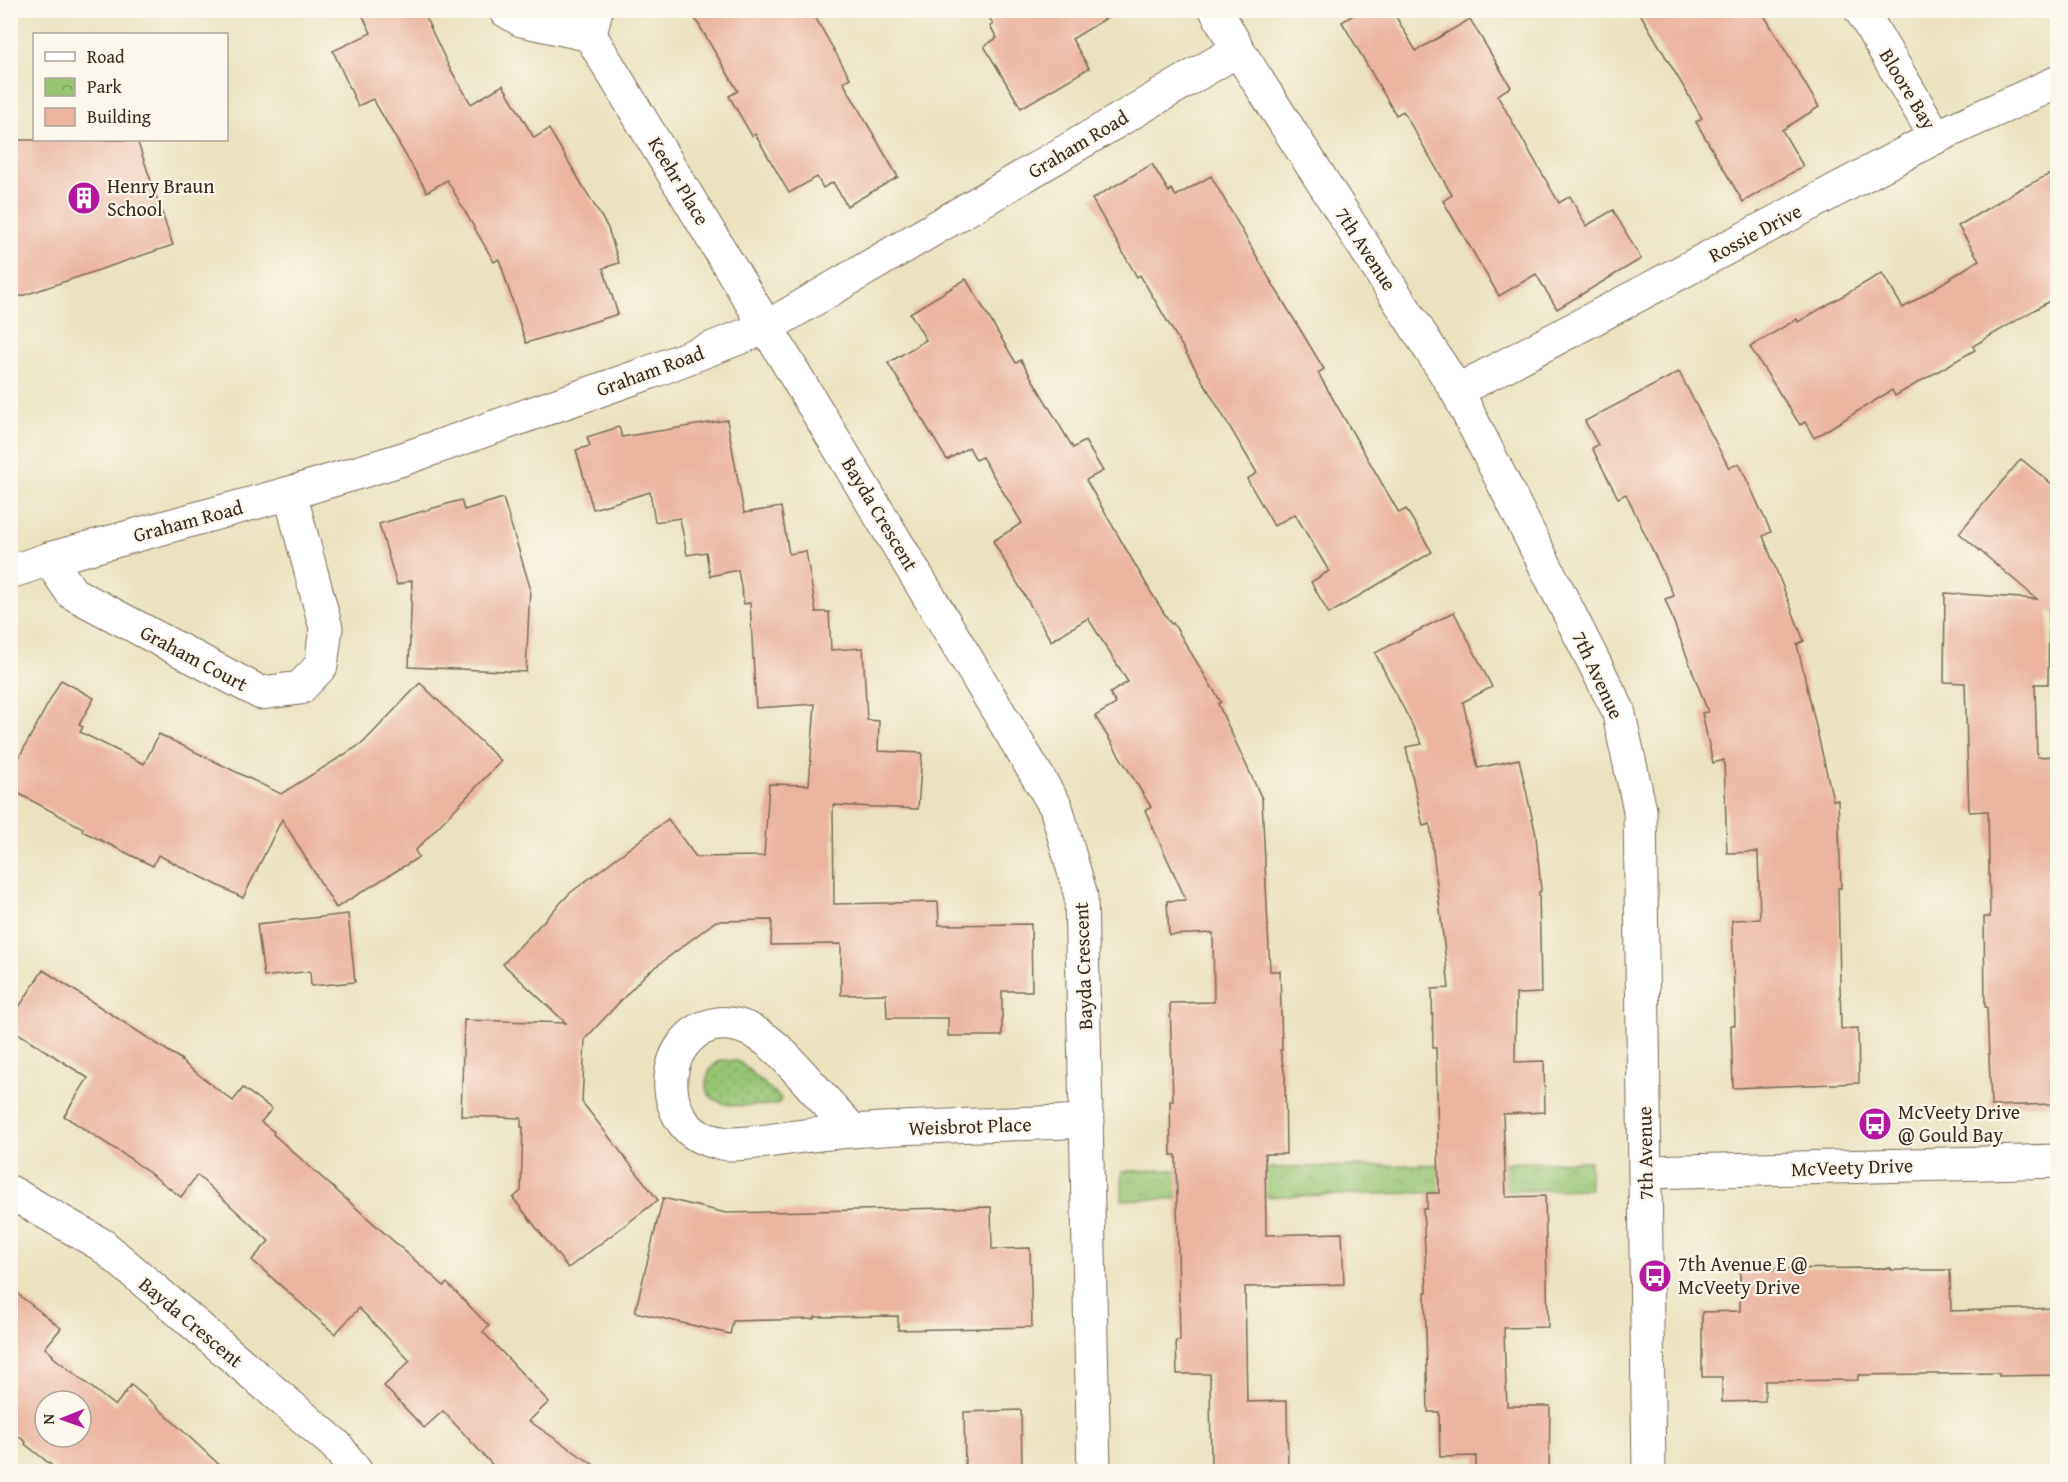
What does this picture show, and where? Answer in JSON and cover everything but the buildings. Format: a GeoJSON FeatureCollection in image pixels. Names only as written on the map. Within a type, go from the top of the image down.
{"type":"FeatureCollection","features":[{"type":"Feature","properties":{"kind":"street","name":"Keehr Place"},"geometry":{"type":"LineString","coordinates":[[505,10],[521,20],[593,23],[767,327]]}},
{"type":"Feature","properties":{"kind":"street","name":"7th Avenue"},"geometry":{"type":"LineString","coordinates":[[1216,10],[1238,50],[1457,391],[1618,710],[1640,810],[1649,1472]]}},
{"type":"Feature","properties":{"kind":"street","name":"Bloore Bay"},"geometry":{"type":"LineString","coordinates":[[1861,10],[1936,137]]}},
{"type":"Feature","properties":{"kind":"street","name":"Graham Road"},"geometry":{"type":"LineString","coordinates":[[10,572],[49,559],[290,493],[425,451],[648,373],[767,327],[1238,50]]}},
{"type":"Feature","properties":{"kind":"street","name":"Rossie Drive"},"geometry":{"type":"LineString","coordinates":[[1457,391],[1936,137],[2058,82]]}},
{"type":"Feature","properties":{"kind":"street","name":"Bayda Crescent"},"geometry":{"type":"LineString","coordinates":[[767,327],[1056,807],[1082,896],[1094,1472]]}},
{"type":"Feature","properties":{"kind":"street","name":"Graham Court"},"geometry":{"type":"LineString","coordinates":[[49,559],[72,593],[261,693],[300,688],[321,666],[326,628],[290,493]]}},
{"type":"Feature","properties":{"kind":"street","name":"Weisbrot Place"},"geometry":{"type":"LineString","coordinates":[[853,1131],[772,1043],[755,1032],[739,1025],[723,1023],[691,1034],[680,1047],[670,1080],[675,1107],[688,1129],[704,1139],[723,1144],[853,1131],[1088,1121]]}},
{"type":"Feature","properties":{"kind":"street","name":"McVeety Drive"},"geometry":{"type":"LineString","coordinates":[[1646,1172],[2058,1161]]}},
{"type":"Feature","properties":{"kind":"street","name":"Bayda Crescent"},"geometry":{"type":"LineString","coordinates":[[10,1192],[102,1245],[336,1445],[356,1472]]}},
{"type":"Feature","properties":{"kind":"green space"},"geometry":{"type":"Polygon","coordinates":[[[721,1060],[741,1063],[781,1099],[780,1103],[755,1106],[731,1105],[712,1097],[707,1089],[707,1078],[712,1068],[721,1060]]]}},
{"type":"Feature","properties":{"kind":"green space"},"geometry":{"type":"Polygon","coordinates":[[[1590,1161],[1590,1189],[1122,1200],[1122,1171],[1590,1161]]]}},
{"type":"Feature","properties":{"kind":"place","name":"Henry Braun School"},"geometry":{"type":"Point","coordinates":[84,198]}},
{"type":"Feature","properties":{"kind":"place","name":"McVeety Drive @ Gould Bay"},"geometry":{"type":"Point","coordinates":[1875,1124]}},
{"type":"Feature","properties":{"kind":"place","name":"7th Avenue E @ McVeety Drive"},"geometry":{"type":"Point","coordinates":[1655,1276]}}]}
